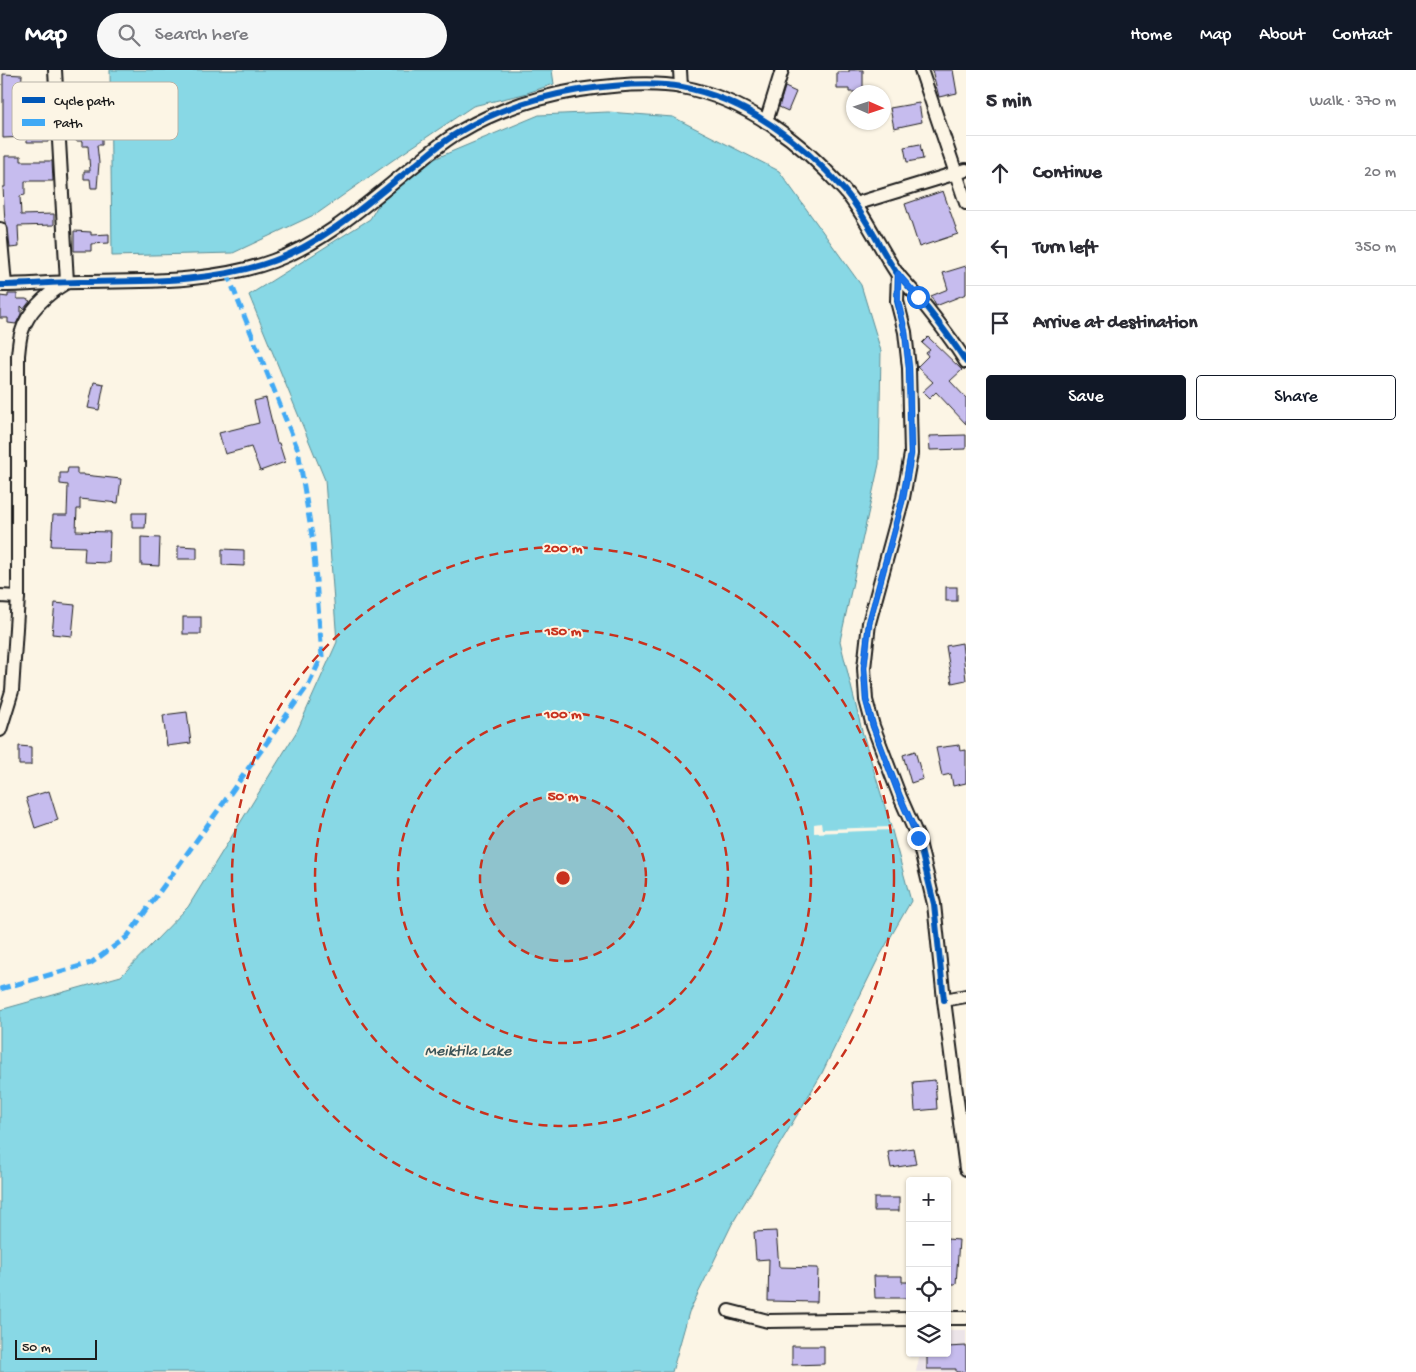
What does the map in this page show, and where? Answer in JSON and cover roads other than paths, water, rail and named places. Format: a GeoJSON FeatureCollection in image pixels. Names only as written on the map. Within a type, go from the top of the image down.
{"type":"FeatureCollection","features":[{"type":"Feature","properties":{"kind":"street"},"geometry":{"type":"LineString","coordinates":[[680,70],[681,87]]}},
{"type":"Feature","properties":{"kind":"street"},"geometry":{"type":"LineString","coordinates":[[766,122],[782,70]]}},
{"type":"Feature","properties":{"kind":"street"},"geometry":{"type":"LineString","coordinates":[[921,70],[961,171],[966,203]]}},
{"type":"Feature","properties":{"kind":"street"},"geometry":{"type":"LineString","coordinates":[[0,229],[2,285],[194,278],[227,273],[273,261],[294,252],[342,223],[457,133],[503,110],[540,98],[605,86],[638,84],[681,87],[711,95],[766,122],[812,158],[844,190],[855,204],[898,274],[950,336],[966,362]]}},
{"type":"Feature","properties":{"kind":"street"},"geometry":{"type":"LineString","coordinates":[[60,140],[67,282]]}},
{"type":"Feature","properties":{"kind":"street"},"geometry":{"type":"LineString","coordinates":[[855,204],[961,171]]}},
{"type":"Feature","properties":{"kind":"street"},"geometry":{"type":"LineString","coordinates":[[898,274],[898,301],[905,332],[909,368],[911,454],[903,498],[869,623],[864,668],[866,700],[876,735],[918,838],[934,904],[944,1000],[966,1169]]}},
{"type":"Feature","properties":{"kind":"street"},"geometry":{"type":"LineString","coordinates":[[0,730],[12,691],[18,597],[18,355],[22,331],[34,308],[51,292],[67,282]]}},
{"type":"Feature","properties":{"kind":"street"},"geometry":{"type":"LineString","coordinates":[[0,596],[18,597]]}},
{"type":"Feature","properties":{"kind":"street"},"geometry":{"type":"LineString","coordinates":[[944,1000],[966,996]]}},
{"type":"Feature","properties":{"kind":"street"},"geometry":{"type":"LineString","coordinates":[[729,1311],[768,1321],[906,1319]]}},
{"type":"Feature","properties":{"kind":"street"},"geometry":{"type":"LineString","coordinates":[[951,1318],[966,1318]]}},
{"type":"Feature","properties":{"kind":"water"},"geometry":{"type":"Polygon","coordinates":[[[110,70],[552,70],[554,84],[524,94],[473,106],[318,213],[233,253],[112,256],[111,140],[178,140],[178,82],[110,82],[110,70]]]}},
{"type":"Feature","properties":{"kind":"water","name":"Meiktila Lake"},"geometry":{"type":"Polygon","coordinates":[[[608,112],[673,117],[779,171],[861,285],[881,351],[879,464],[840,641],[862,731],[911,901],[878,959],[821,1075],[732,1224],[689,1312],[672,1372],[0,1372],[0,1010],[121,976],[188,907],[297,731],[337,642],[325,480],[249,295],[370,219],[384,195],[434,159],[539,115],[608,112]]]}}]}
